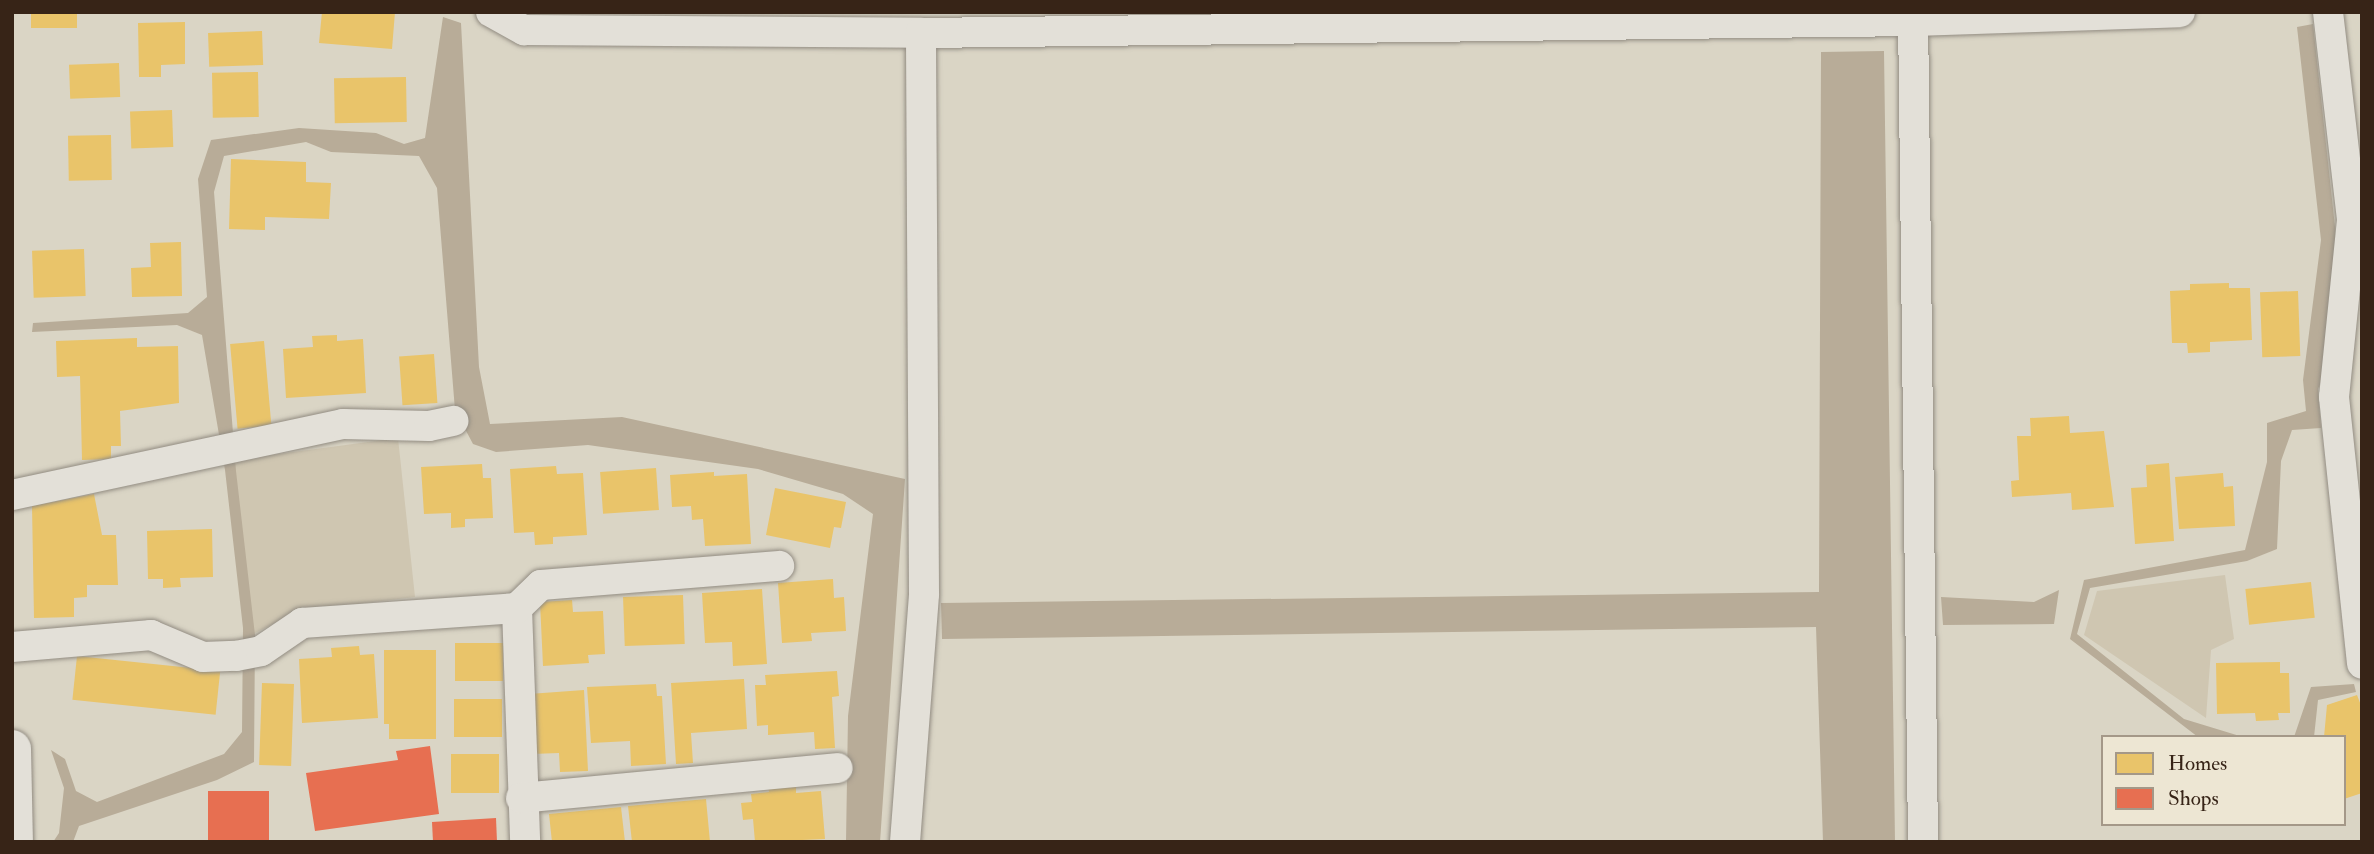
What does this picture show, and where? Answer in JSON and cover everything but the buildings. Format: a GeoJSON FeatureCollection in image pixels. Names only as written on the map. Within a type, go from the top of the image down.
{"type":"FeatureCollection","features":[{"type":"Feature","properties":{"kind":"main road"},"geometry":{"type":"LineString","coordinates":[[12,748],[14,842]]}},
{"type":"Feature","properties":{"kind":"street"},"geometry":{"type":"LineString","coordinates":[[491,12],[524,30],[1914,17],[2180,12]]}},
{"type":"Feature","properties":{"kind":"street"},"geometry":{"type":"LineString","coordinates":[[2328,12],[2357,220],[2334,397],[2362,664]]}},
{"type":"Feature","properties":{"kind":"street"},"geometry":{"type":"LineString","coordinates":[[1914,17],[1923,842]]}},
{"type":"Feature","properties":{"kind":"street"},"geometry":{"type":"LineString","coordinates":[[904,26],[924,594],[905,842]]}},
{"type":"Feature","properties":{"kind":"street"},"geometry":{"type":"LineString","coordinates":[[12,495],[343,424],[429,426],[453,421]]}},
{"type":"Feature","properties":{"kind":"street"},"geometry":{"type":"LineString","coordinates":[[12,647],[151,635],[203,657],[248,653],[303,623],[517,608],[541,585],[779,566]]}},
{"type":"Feature","properties":{"kind":"street"},"geometry":{"type":"LineString","coordinates":[[517,608],[524,842]]}},
{"type":"Feature","properties":{"kind":"street"},"geometry":{"type":"LineString","coordinates":[[521,798],[838,768]]}},
{"type":"Feature","properties":{"kind":"shaded area"},"geometry":{"type":"Polygon","coordinates":[[[443,17],[461,23],[479,367],[490,424],[622,417],[905,479],[880,842],[846,842],[848,716],[873,514],[843,494],[758,469],[588,445],[496,452],[473,444],[455,410],[437,188],[419,156],[331,152],[306,142],[224,156],[214,192],[236,471],[255,635],[254,762],[217,780],[79,826],[73,842],[53,842],[59,833],[64,788],[51,750],[65,759],[76,791],[97,802],[224,754],[242,732],[243,628],[225,470],[202,335],[177,325],[32,332],[33,323],[188,313],[207,297],[198,179],[211,140],[299,128],[376,133],[404,144],[425,138],[443,17]]]}},
{"type":"Feature","properties":{"kind":"shaded area"},"geometry":{"type":"Polygon","coordinates":[[[2313,24],[2336,236],[2327,368],[2318,389],[2321,428],[2292,430],[2281,461],[2277,549],[2247,561],[2090,588],[2077,634],[2184,719],[2236,735],[2195,735],[2070,639],[2084,580],[2245,550],[2267,462],[2267,423],[2306,411],[2303,380],[2321,240],[2297,27],[2313,24]]]}},
{"type":"Feature","properties":{"kind":"shaded area"},"geometry":{"type":"Polygon","coordinates":[[[1884,51],[1895,842],[1823,842],[1816,627],[942,639],[941,603],[1819,592],[1821,52],[1884,51]]]}},
{"type":"Feature","properties":{"kind":"shaded area"},"geometry":{"type":"Polygon","coordinates":[[[398,438],[415,597],[299,611],[251,635],[227,461],[398,438]]]}},
{"type":"Feature","properties":{"kind":"shaded area"},"geometry":{"type":"Polygon","coordinates":[[[2225,575],[2234,639],[2211,650],[2206,718],[2084,635],[2097,591],[2225,575]]]}},
{"type":"Feature","properties":{"kind":"shaded area"},"geometry":{"type":"Polygon","coordinates":[[[2059,590],[2054,624],[1943,625],[1941,597],[2034,602],[2059,590]]]}},
{"type":"Feature","properties":{"kind":"shaded area"},"geometry":{"type":"Polygon","coordinates":[[[2354,684],[2356,692],[2318,700],[2314,735],[2295,735],[2311,687],[2354,684]]]}}]}
